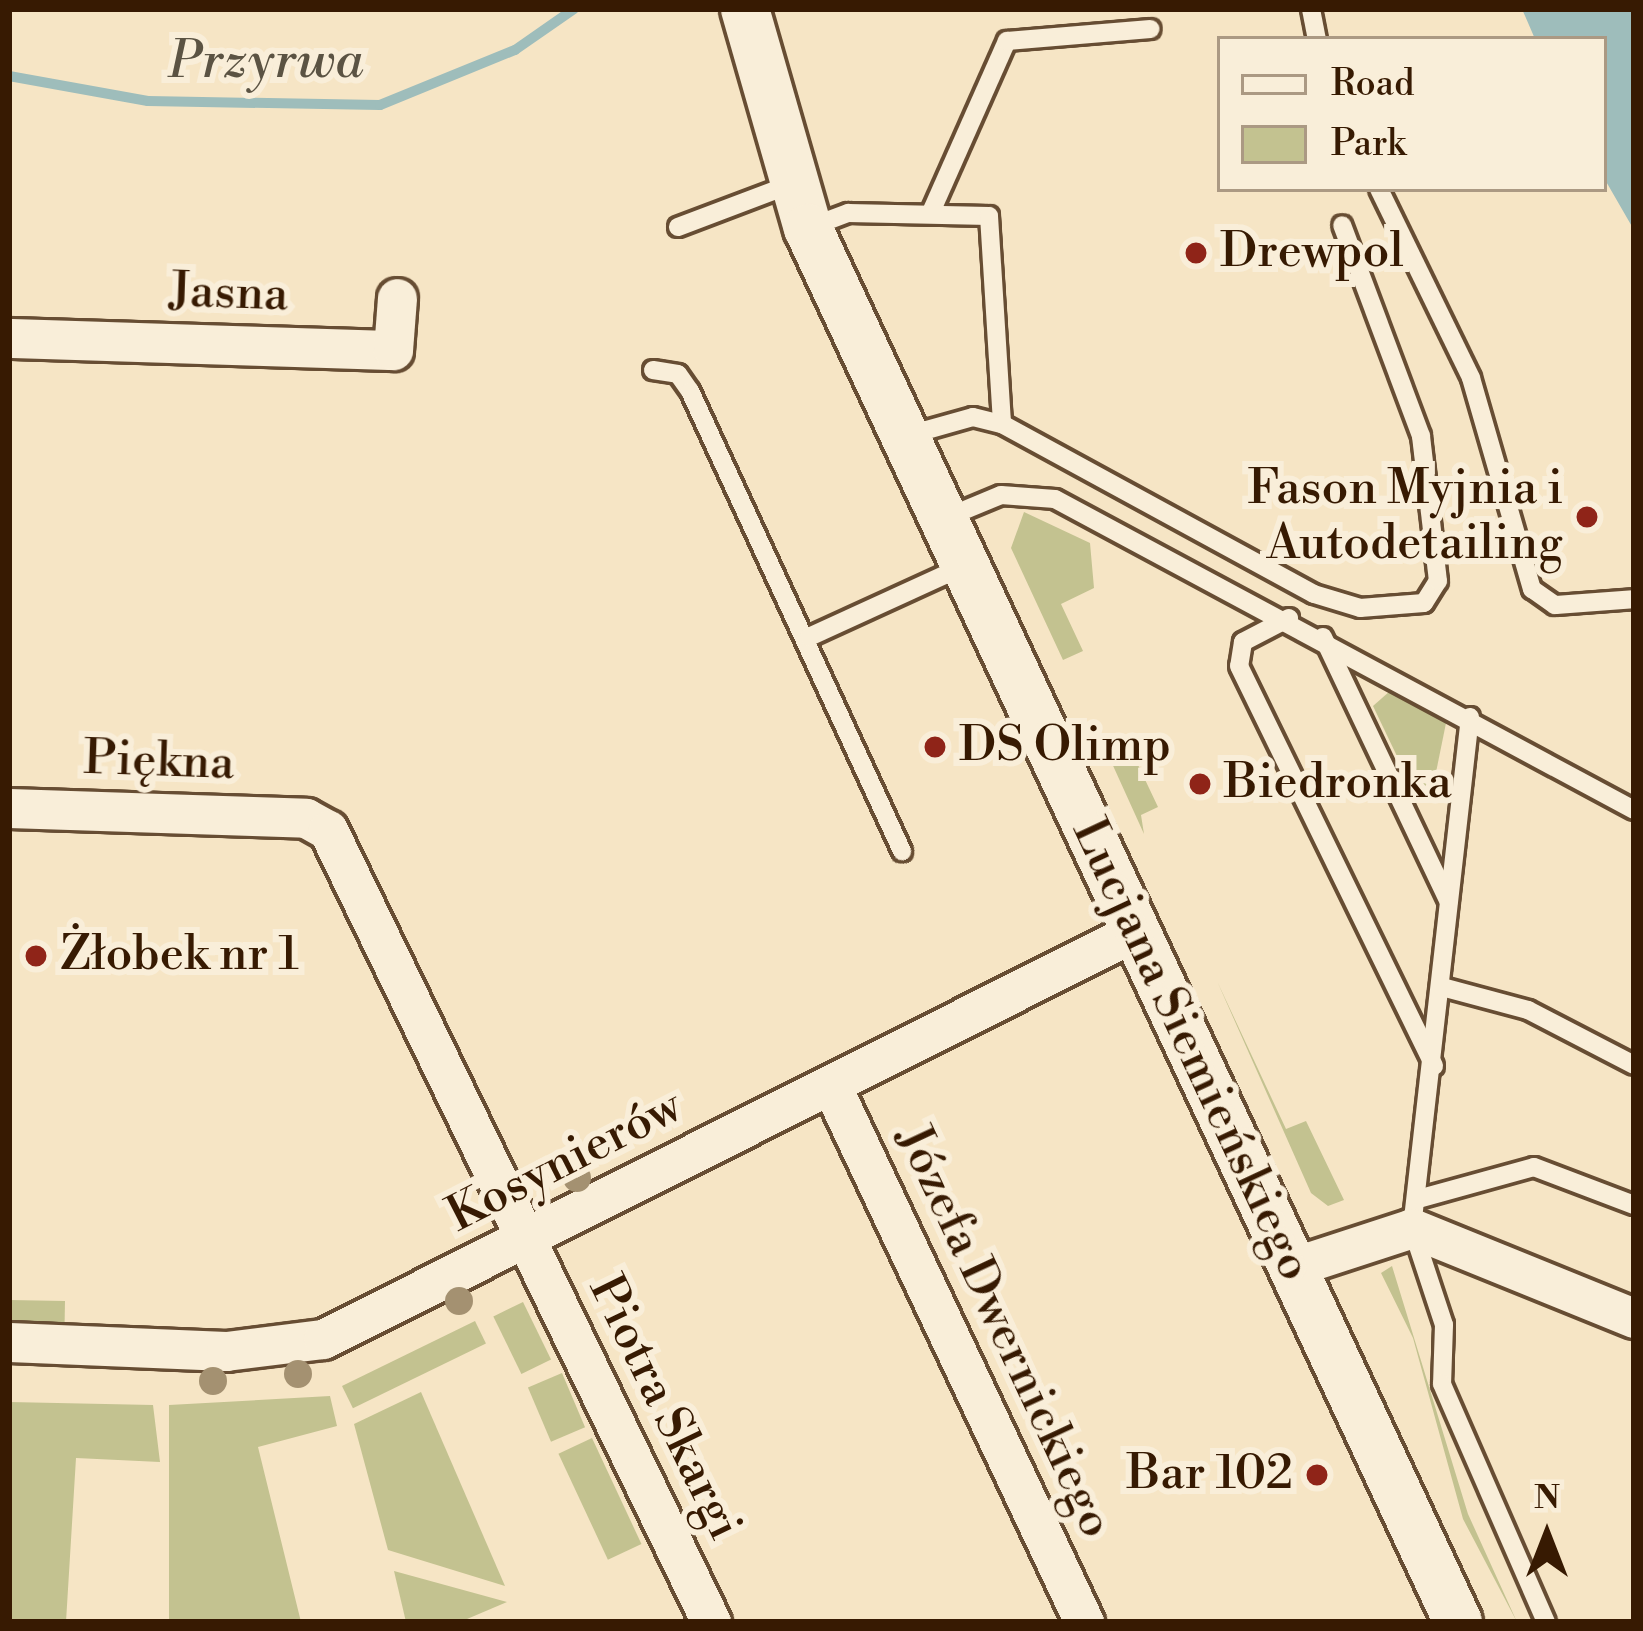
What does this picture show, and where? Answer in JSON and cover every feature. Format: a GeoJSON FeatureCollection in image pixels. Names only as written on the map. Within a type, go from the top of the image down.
{"type":"FeatureCollection","features":[{"type":"Feature","properties":{"kind":"street","name":"Lucjana Siemieńskiego"},"geometry":{"type":"LineString","coordinates":[[745,9],[799,206],[1457,1622]]}},
{"type":"Feature","properties":{"kind":"street","name":"Jasna"},"geometry":{"type":"LineString","coordinates":[[9,338],[393,350],[397,298]]}},
{"type":"Feature","properties":{"kind":"street","name":"Piękna"},"geometry":{"type":"LineString","coordinates":[[9,808],[306,818]]}},
{"type":"Feature","properties":{"kind":"street","name":"Piotra Skargi"},"geometry":{"type":"LineString","coordinates":[[306,818],[347,853],[710,1622]]}},
{"type":"Feature","properties":{"kind":"street","name":"Kosynierów"},"geometry":{"type":"LineString","coordinates":[[9,1342],[275,1349],[379,1316],[1135,932]]}},
{"type":"Feature","properties":{"kind":"street","name":"Józefa Dwernickiego"},"geometry":{"type":"LineString","coordinates":[[831,1085],[1084,1622]]}},
{"type":"Feature","properties":{"kind":"street"},"geometry":{"type":"LineString","coordinates":[[1293,1268],[1415,1213],[1634,1318]]}},
{"type":"Feature","properties":{"kind":"lane"},"geometry":{"type":"LineString","coordinates":[[932,210],[1007,41],[1150,28]]}},
{"type":"Feature","properties":{"kind":"lane"},"geometry":{"type":"LineString","coordinates":[[1380,192],[1471,378],[1532,589],[1555,605],[1634,599]]}},
{"type":"Feature","properties":{"kind":"lane"},"geometry":{"type":"LineString","coordinates":[[678,227],[799,206],[848,213],[932,210],[989,216],[1002,424]]}},
{"type":"Feature","properties":{"kind":"lane"},"geometry":{"type":"LineString","coordinates":[[905,436],[973,417],[1002,424],[1314,594],[1360,608],[1424,603],[1438,581],[1421,436],[1342,225]]}},
{"type":"Feature","properties":{"kind":"lane"},"geometry":{"type":"LineString","coordinates":[[652,370],[678,374],[690,391],[809,637],[902,851]]}},
{"type":"Feature","properties":{"kind":"lane"},"geometry":{"type":"LineString","coordinates":[[943,519],[1001,495],[1055,499],[1288,618],[1634,810]]}},
{"type":"Feature","properties":{"kind":"lane"},"geometry":{"type":"LineString","coordinates":[[809,637],[964,566]]}},
{"type":"Feature","properties":{"kind":"lane"},"geometry":{"type":"LineString","coordinates":[[1288,618],[1243,642],[1239,667],[1434,1066]]}},
{"type":"Feature","properties":{"kind":"lane"},"geometry":{"type":"LineString","coordinates":[[1323,637],[1449,902]]}},
{"type":"Feature","properties":{"kind":"lane"},"geometry":{"type":"LineString","coordinates":[[1470,717],[1415,1213],[1444,1325],[1442,1384],[1546,1622]]}},
{"type":"Feature","properties":{"kind":"lane"},"geometry":{"type":"LineString","coordinates":[[1442,987],[1528,1010],[1634,1065]]}},
{"type":"Feature","properties":{"kind":"lane"},"geometry":{"type":"LineString","coordinates":[[1415,1213],[1534,1166],[1634,1205]]}},
{"type":"Feature","properties":{"kind":"green space"},"geometry":{"type":"Polygon","coordinates":[[[1024,512],[1090,543],[1094,588],[1061,604],[1083,651],[1063,660],[1011,548],[1024,512]]]}},
{"type":"Feature","properties":{"kind":"green space"},"geometry":{"type":"Polygon","coordinates":[[[1390,691],[1446,723],[1430,802],[1417,798],[1373,706],[1390,691]]]}},
{"type":"Feature","properties":{"kind":"green space"},"geometry":{"type":"Polygon","coordinates":[[[1131,750],[1158,807],[1141,815],[1144,834],[1110,759],[1131,750]]]}},
{"type":"Feature","properties":{"kind":"green space"},"geometry":{"type":"Polygon","coordinates":[[[1217,981],[1286,1129],[1306,1121],[1344,1200],[1328,1206],[1311,1193],[1217,981]]]}},
{"type":"Feature","properties":{"kind":"green space"},"geometry":{"type":"Polygon","coordinates":[[[1392,1266],[1468,1514],[1517,1622],[1463,1519],[1413,1338],[1381,1273],[1392,1266]]]}},
{"type":"Feature","properties":{"kind":"green space"},"geometry":{"type":"Polygon","coordinates":[[[9,1300],[65,1301],[65,1326],[9,1325],[9,1300]]]}},
{"type":"Feature","properties":{"kind":"green space"},"geometry":{"type":"Polygon","coordinates":[[[523,1302],[551,1360],[521,1374],[493,1316],[523,1302]]]}},
{"type":"Feature","properties":{"kind":"green space"},"geometry":{"type":"Polygon","coordinates":[[[475,1321],[486,1343],[353,1408],[342,1386],[475,1321]]]}},
{"type":"Feature","properties":{"kind":"green space"},"geometry":{"type":"Polygon","coordinates":[[[562,1373],[585,1427],[551,1442],[528,1387],[562,1373]]]}},
{"type":"Feature","properties":{"kind":"green space"},"geometry":{"type":"Polygon","coordinates":[[[421,1392],[505,1586],[388,1550],[354,1424],[421,1392]]]}},
{"type":"Feature","properties":{"kind":"green space"},"geometry":{"type":"Polygon","coordinates":[[[330,1396],[337,1426],[258,1447],[301,1622],[169,1622],[169,1405],[330,1396]]]}},
{"type":"Feature","properties":{"kind":"green space"},"geometry":{"type":"Polygon","coordinates":[[[9,1402],[153,1405],[160,1462],[76,1458],[66,1622],[9,1622],[9,1402]]]}},
{"type":"Feature","properties":{"kind":"green space"},"geometry":{"type":"Polygon","coordinates":[[[592,1438],[641,1544],[608,1560],[558,1454],[592,1438]]]}},
{"type":"Feature","properties":{"kind":"green space"},"geometry":{"type":"Polygon","coordinates":[[[394,1571],[507,1602],[460,1622],[406,1622],[394,1571]]]}},
{"type":"Feature","properties":{"kind":"water"},"geometry":{"type":"Polygon","coordinates":[[[1522,9],[1634,9],[1634,230],[1607,183],[1607,36],[1534,36],[1522,9]]]}},
{"type":"Feature","properties":{"kind":"waterway","name":"Przyrwa"},"geometry":{"type":"LineString","coordinates":[[9,76],[148,101],[380,105],[515,50],[574,9]]}},
{"type":"Feature","properties":{"kind":"place","name":"Drewpol"},"geometry":{"type":"Point","coordinates":[1196,253]}},
{"type":"Feature","properties":{"kind":"place","name":"Fason Myjnia i Autodetailing"},"geometry":{"type":"Point","coordinates":[1587,517]}},
{"type":"Feature","properties":{"kind":"place","name":"DS Olimp"},"geometry":{"type":"Point","coordinates":[935,747]}},
{"type":"Feature","properties":{"kind":"place","name":"Biedronka"},"geometry":{"type":"Point","coordinates":[1200,784]}},
{"type":"Feature","properties":{"kind":"place","name":"Żłobek nr 1"},"geometry":{"type":"Point","coordinates":[36,956]}},
{"type":"Feature","properties":{"kind":"place","name":"Bar 102"},"geometry":{"type":"Point","coordinates":[1317,1475]}}]}
